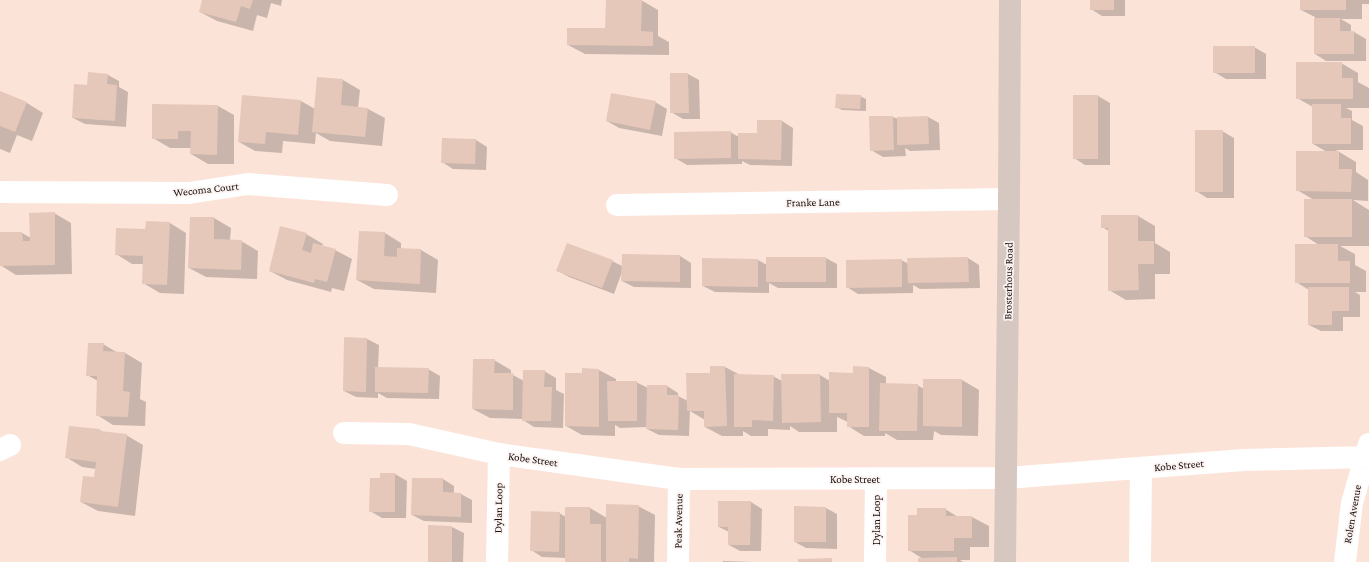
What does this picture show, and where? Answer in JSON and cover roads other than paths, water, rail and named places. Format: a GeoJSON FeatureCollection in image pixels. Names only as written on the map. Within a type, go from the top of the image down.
{"type":"FeatureCollection","features":[{"type":"Feature","properties":{"kind":"street","name":"Brosterhous Road"},"geometry":{"type":"LineString","coordinates":[[1006,562],[1010,0]]}},
{"type":"Feature","properties":{"kind":"street","name":"Wecoma Court"},"geometry":{"type":"LineString","coordinates":[[0,192],[189,193],[248,184],[387,195]]}},
{"type":"Feature","properties":{"kind":"street","name":"Franke Lane"},"geometry":{"type":"LineString","coordinates":[[617,205],[1009,199]]}},
{"type":"Feature","properties":{"kind":"street","name":"Kobe Street"},"geometry":{"type":"LineString","coordinates":[[344,433],[409,434],[499,454],[679,479],[1006,478],[1244,460],[1368,453]]}},
{"type":"Feature","properties":{"kind":"street","name":"Rolen Avenue"},"geometry":{"type":"LineString","coordinates":[[1344,562],[1352,503],[1368,453]]}},
{"type":"Feature","properties":{"kind":"street","name":"Dylan Loop"},"geometry":{"type":"LineString","coordinates":[[497,562],[499,454]]}},
{"type":"Feature","properties":{"kind":"street"},"geometry":{"type":"LineString","coordinates":[[1140,468],[1140,562]]}},
{"type":"Feature","properties":{"kind":"street","name":"Peak Avenue"},"geometry":{"type":"LineString","coordinates":[[678,562],[679,479]]}},
{"type":"Feature","properties":{"kind":"street","name":"Dylan Loop"},"geometry":{"type":"LineString","coordinates":[[876,479],[876,562]]}}]}
